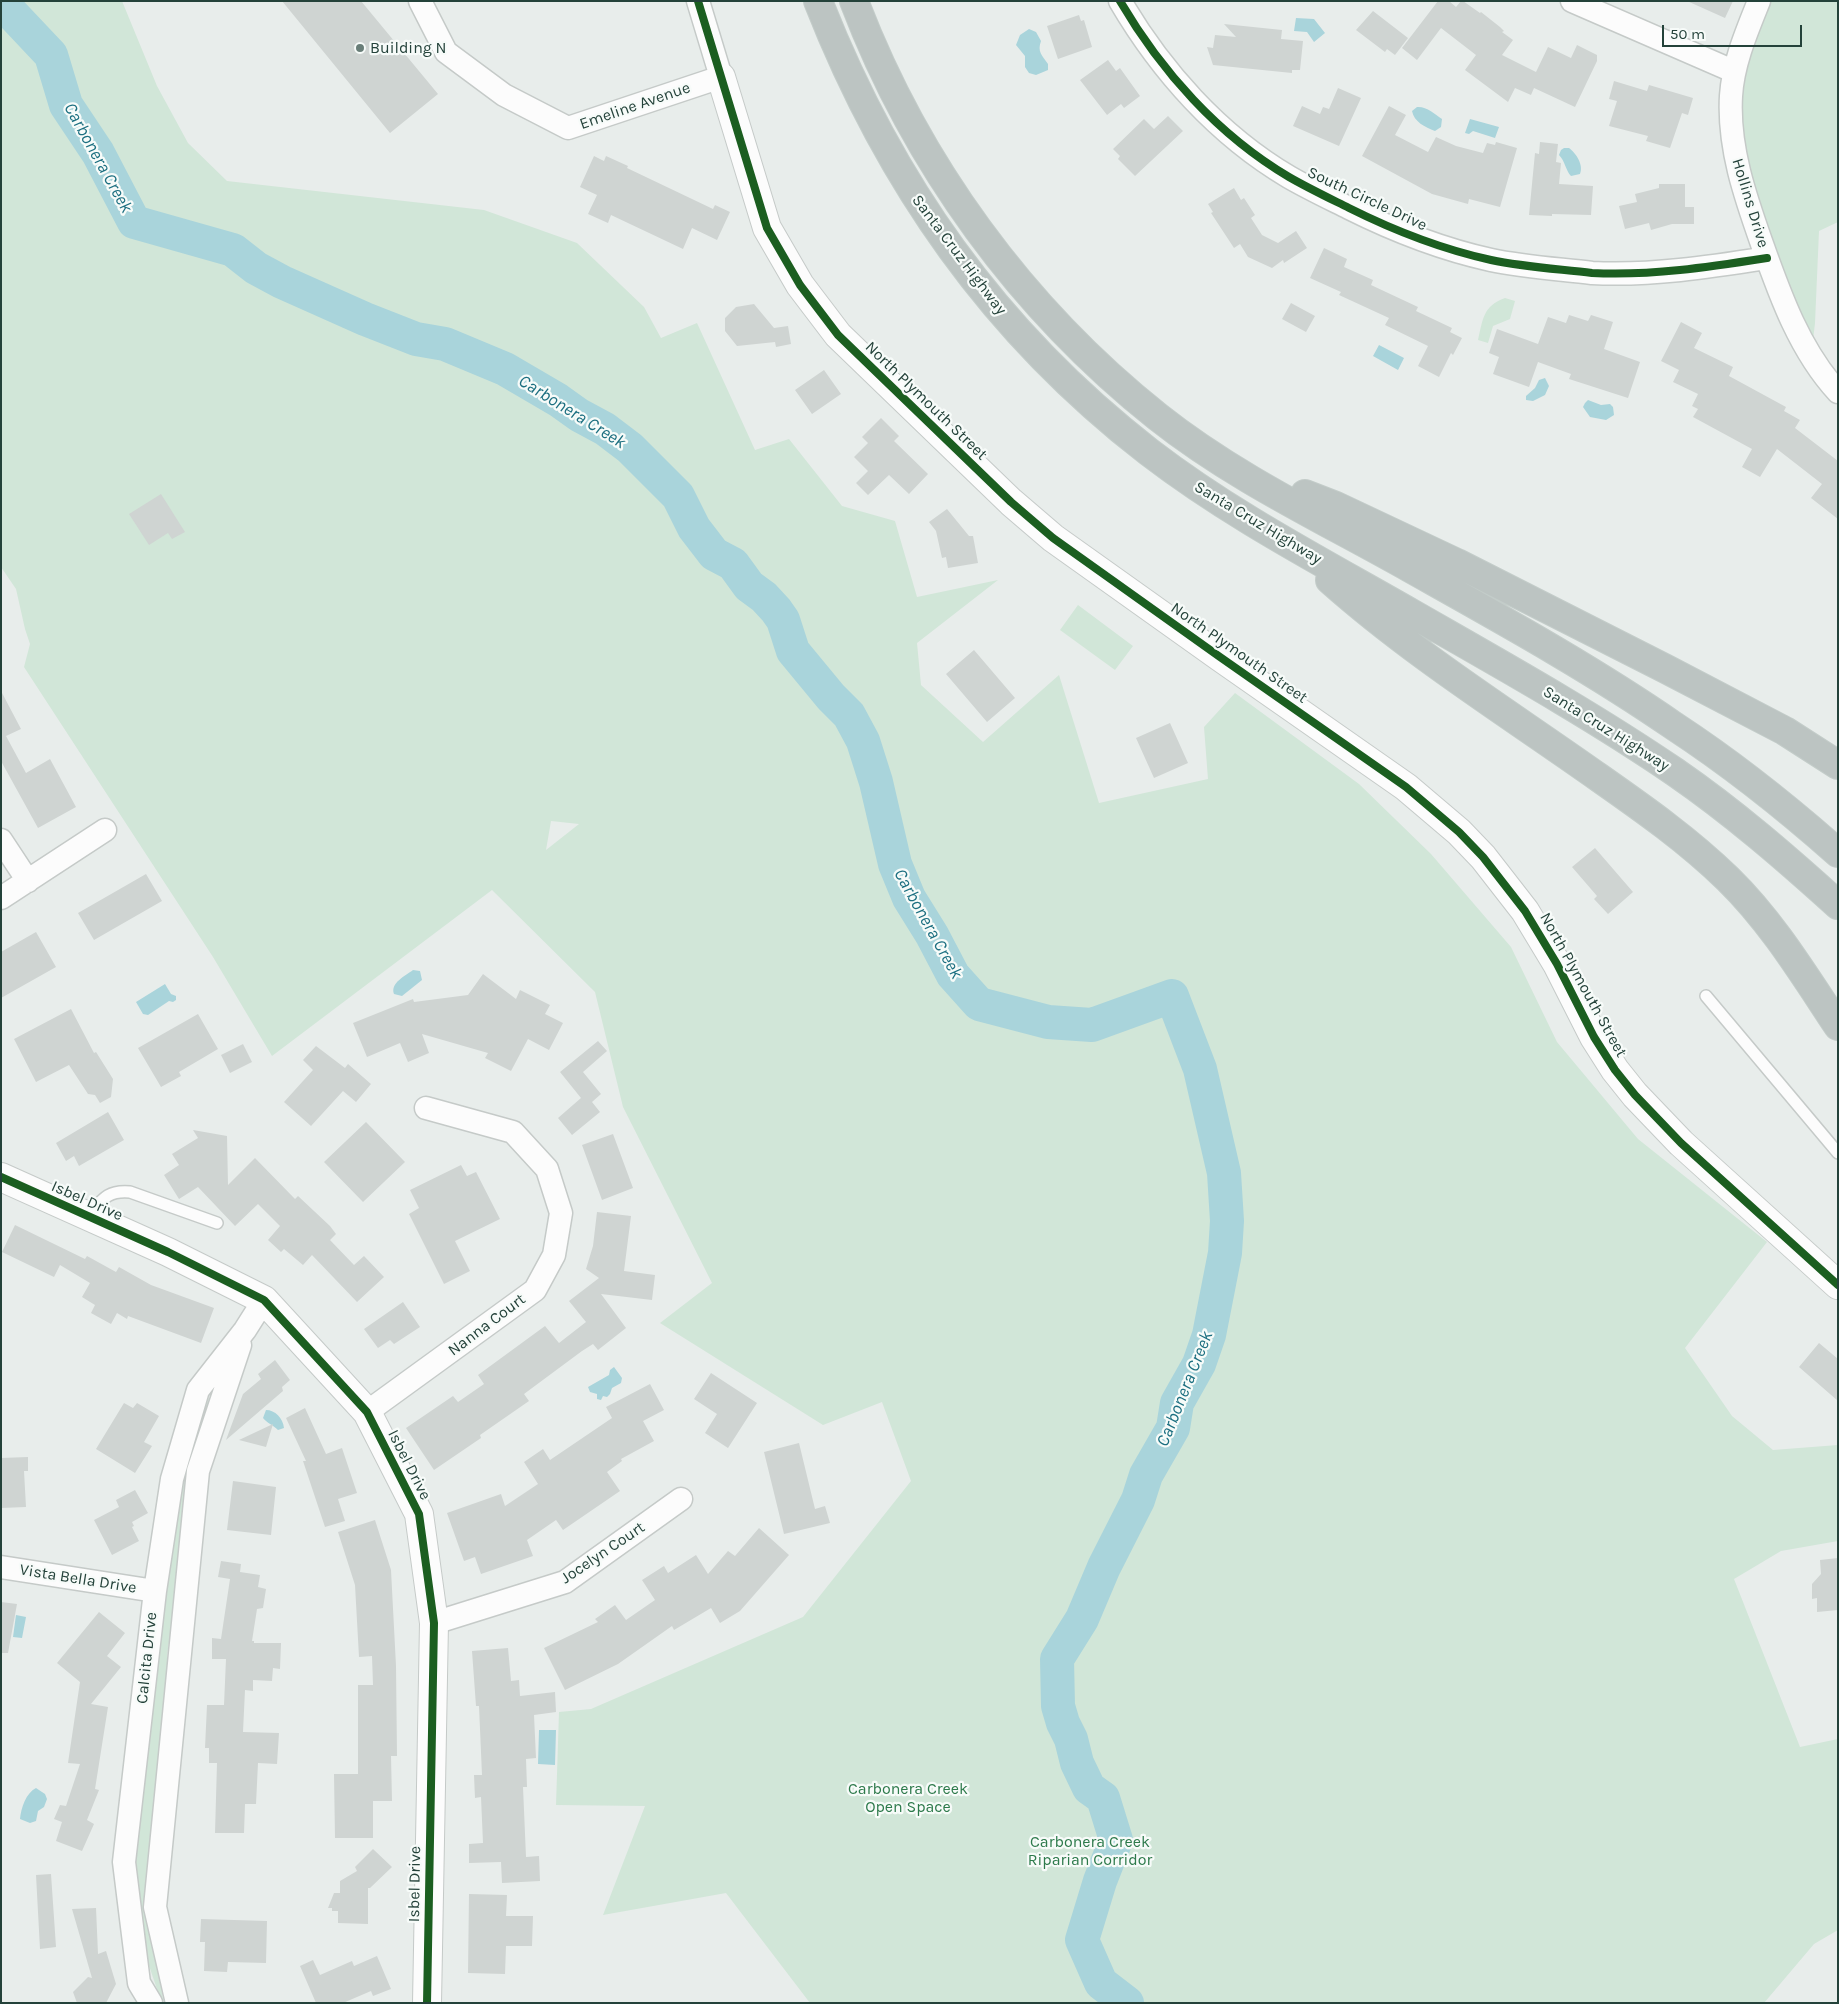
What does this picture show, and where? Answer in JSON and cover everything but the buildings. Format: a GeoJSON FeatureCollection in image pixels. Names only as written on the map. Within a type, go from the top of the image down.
{"type":"FeatureCollection","features":[{"type":"Feature","properties":{"kind":"highway","name":"Santa Cruz Highway"},"geometry":{"type":"LineString","coordinates":[[818,1],[851,81],[893,161],[943,239],[999,310],[1056,371],[1118,426],[1150,452],[1216,499],[1559,699],[1643,751],[1726,810],[1778,851],[1838,905]]}},
{"type":"Feature","properties":{"kind":"highway","name":"Santa Cruz Highway"},"geometry":{"type":"LineString","coordinates":[[854,1],[890,84],[927,153],[965,211],[1000,258],[1044,311],[1100,367],[1160,418],[1225,464],[1293,504],[1472,603],[1641,704],[1749,780],[1838,853]]}},
{"type":"Feature","properties":{"kind":"highway"},"geometry":{"type":"LineString","coordinates":[[1225,464],[1336,506],[1457,563],[1792,735],[1838,765]]}},
{"type":"Feature","properties":{"kind":"highway"},"geometry":{"type":"LineString","coordinates":[[1288,542],[1366,612],[1394,634],[1647,811],[1690,844],[1728,879],[1766,921],[1838,1026]]}},
{"type":"Feature","properties":{"kind":"street","name":"Emeline Avenue"},"geometry":{"type":"LineString","coordinates":[[420,1],[446,52],[504,96],[568,128],[721,77]]}},
{"type":"Feature","properties":{"kind":"street","name":"North Plymouth Street"},"geometry":{"type":"LineString","coordinates":[[698,1],[767,228],[800,285],[838,335],[1011,502],[1053,538],[1406,787],[1459,832],[1483,857],[1525,911],[1553,956],[1594,1036],[1615,1070],[1635,1095],[1681,1143],[1838,1285]]}},
{"type":"Feature","properties":{"kind":"street","name":"South Circle Drive"},"geometry":{"type":"LineString","coordinates":[[1120,1],[1146,44],[1180,85],[1237,140],[1288,176],[1375,221],[1401,232],[1436,245],[1493,260],[1592,272],[1679,270],[1767,258]]}},
{"type":"Feature","properties":{"kind":"street"},"geometry":{"type":"LineString","coordinates":[[1572,1],[1733,71]]}},
{"type":"Feature","properties":{"kind":"street","name":"Hollins Drive"},"geometry":{"type":"LineString","coordinates":[[1759,1],[1733,71],[1731,130],[1735,156],[1751,215],[1786,306],[1817,366],[1838,392]]}},
{"type":"Feature","properties":{"kind":"street"},"geometry":{"type":"LineString","coordinates":[[1,898],[105,830]]}},
{"type":"Feature","properties":{"kind":"street"},"geometry":{"type":"LineString","coordinates":[[1,840],[28,881]]}},
{"type":"Feature","properties":{"kind":"street","name":"Nanna Court"},"geometry":{"type":"LineString","coordinates":[[367,1412],[535,1290],[554,1255],[562,1214],[547,1169],[514,1132],[426,1108]]}},
{"type":"Feature","properties":{"kind":"street","name":"Isbel Drive"},"geometry":{"type":"LineString","coordinates":[[1,1177],[168,1252],[264,1300],[367,1412],[419,1514],[434,1623],[427,2003]]}},
{"type":"Feature","properties":{"kind":"street","name":"Calcita Drive"},"geometry":{"type":"LineString","coordinates":[[151,2003],[140,1983],[124,1862],[155,1591],[172,1479],[198,1390],[245,1330],[264,1300]]}},
{"type":"Feature","properties":{"kind":"street","name":"Calcita Drive"},"geometry":{"type":"LineString","coordinates":[[177,2003],[155,1907],[198,1471],[245,1330]]}},
{"type":"Feature","properties":{"kind":"street","name":"Jocelyn Court"},"geometry":{"type":"LineString","coordinates":[[434,1623],[565,1582],[681,1499]]}},
{"type":"Feature","properties":{"kind":"street","name":"Vista Bella Drive"},"geometry":{"type":"LineString","coordinates":[[1,1567],[155,1591]]}},
{"type":"Feature","properties":{"kind":"lane"},"geometry":{"type":"LineString","coordinates":[[1706,996],[1838,1153]]}},
{"type":"Feature","properties":{"kind":"lane"},"geometry":{"type":"LineString","coordinates":[[88,1216],[106,1195],[119,1191],[130,1192],[217,1224]]}},
{"type":"Feature","properties":{"kind":"green space"},"geometry":{"type":"Polygon","coordinates":[[[1,1],[122,1],[157,86],[188,143],[227,181],[484,210],[577,243],[644,307],[661,338],[697,323],[755,450],[789,439],[842,506],[895,521],[917,597],[998,580],[917,643],[921,685],[983,742],[1059,675],[1099,803],[1208,779],[1204,727],[1235,693],[1359,784],[1431,854],[1511,947],[1557,1042],[1638,1139],[1767,1242],[1685,1348],[1732,1416],[1773,1450],[1838,1445],[1838,1541],[1781,1551],[1734,1579],[1800,1747],[1838,1739],[1838,1930],[1814,1944],[1764,2003],[810,2003],[726,1893],[603,1915],[645,1806],[556,1805],[559,1712],[591,1709],[803,1617],[911,1481],[882,1402],[823,1425],[660,1323],[712,1283],[623,1107],[595,992],[492,890],[272,1056],[213,957],[24,667],[30,644],[16,589],[1,567],[1,1]],[[551,821],[546,850],[579,824],[551,821]]]}},
{"type":"Feature","properties":{"kind":"green space"},"geometry":{"type":"Polygon","coordinates":[[[1759,1],[1838,1],[1838,222],[1819,231],[1815,323],[1811,358],[1732,141],[1759,1]]]}},
{"type":"Feature","properties":{"kind":"green space"},"geometry":{"type":"Polygon","coordinates":[[[1505,298],[1515,301],[1510,319],[1493,326],[1488,343],[1478,340],[1488,309],[1505,298]]]}},
{"type":"Feature","properties":{"kind":"green space"},"geometry":{"type":"Polygon","coordinates":[[[1078,605],[1133,646],[1115,670],[1060,630],[1078,605]]]}},
{"type":"Feature","properties":{"kind":"green space"},"geometry":{"type":"Polygon","coordinates":[[[210,1394],[191,1485],[167,1656],[167,1714],[154,1794],[149,1867],[153,1940],[163,1999],[160,1998],[143,1948],[132,1864],[145,1731],[181,1484],[210,1394]]]}},
{"type":"Feature","properties":{"kind":"water"},"geometry":{"type":"Polygon","coordinates":[[[1296,18],[1314,19],[1325,33],[1314,42],[1307,32],[1294,31],[1296,18]]]}},
{"type":"Feature","properties":{"kind":"water"},"geometry":{"type":"Polygon","coordinates":[[[1029,29],[1036,32],[1041,41],[1040,51],[1048,64],[1048,70],[1036,75],[1029,73],[1025,67],[1025,56],[1016,45],[1020,35],[1029,29]]]}},
{"type":"Feature","properties":{"kind":"water"},"geometry":{"type":"Polygon","coordinates":[[[1417,107],[1427,109],[1442,119],[1441,127],[1435,131],[1420,124],[1412,111],[1417,107]]]}},
{"type":"Feature","properties":{"kind":"water"},"geometry":{"type":"Polygon","coordinates":[[[1470,119],[1499,127],[1495,138],[1473,131],[1469,134],[1465,133],[1470,119]]]}},
{"type":"Feature","properties":{"kind":"water"},"geometry":{"type":"Polygon","coordinates":[[[1564,148],[1569,148],[1577,156],[1581,167],[1580,174],[1571,176],[1569,174],[1559,155],[1564,148]]]}},
{"type":"Feature","properties":{"kind":"water"},"geometry":{"type":"Polygon","coordinates":[[[1379,345],[1404,358],[1398,370],[1373,356],[1379,345]]]}},
{"type":"Feature","properties":{"kind":"water"},"geometry":{"type":"Polygon","coordinates":[[[1545,378],[1549,386],[1545,395],[1533,401],[1526,400],[1526,396],[1535,388],[1539,380],[1545,378]]]}},
{"type":"Feature","properties":{"kind":"water"},"geometry":{"type":"Polygon","coordinates":[[[1588,400],[1601,405],[1610,404],[1613,407],[1614,415],[1606,420],[1590,417],[1583,407],[1588,400]]]}},
{"type":"Feature","properties":{"kind":"water"},"geometry":{"type":"Polygon","coordinates":[[[413,970],[420,971],[422,980],[402,996],[394,994],[393,990],[396,983],[413,970]]]}},
{"type":"Feature","properties":{"kind":"water"},"geometry":{"type":"Polygon","coordinates":[[[165,984],[171,994],[176,996],[176,1000],[173,1002],[169,1001],[148,1015],[143,1014],[136,1002],[165,984]]]}},
{"type":"Feature","properties":{"kind":"water"},"geometry":{"type":"Polygon","coordinates":[[[614,1367],[622,1378],[621,1383],[612,1388],[607,1397],[603,1396],[601,1400],[597,1399],[597,1394],[590,1392],[588,1387],[609,1375],[610,1370],[614,1367]]]}},
{"type":"Feature","properties":{"kind":"water"},"geometry":{"type":"Polygon","coordinates":[[[266,1410],[278,1415],[284,1428],[278,1430],[263,1418],[266,1410]]]}},
{"type":"Feature","properties":{"kind":"water"},"geometry":{"type":"Polygon","coordinates":[[[16,1615],[26,1617],[22,1638],[13,1637],[16,1615]]]}},
{"type":"Feature","properties":{"kind":"water"},"geometry":{"type":"Polygon","coordinates":[[[539,1730],[556,1730],[555,1765],[538,1764],[539,1730]]]}},
{"type":"Feature","properties":{"kind":"water"},"geometry":{"type":"Polygon","coordinates":[[[36,1788],[45,1794],[47,1799],[44,1807],[38,1811],[36,1821],[30,1823],[20,1819],[27,1797],[36,1788]]]}},
{"type":"Feature","properties":{"kind":"waterway","name":"Carbonera Creek"},"geometry":{"type":"LineString","coordinates":[[1,2],[51,55],[66,105],[98,153],[134,222],[233,250],[256,268],[282,282],[365,319],[416,339],[445,344],[505,369],[605,429],[630,448],[678,496],[694,528],[714,554],[733,564],[749,586],[764,597],[776,610],[783,620],[793,651],[831,697],[849,715],[863,741],[876,782],[895,864],[909,898],[932,935],[953,975],[979,1004],[1048,1022],[1092,1025],[1172,996],[1200,1069],[1224,1173],[1227,1221],[1225,1253],[1209,1335],[1199,1364],[1177,1403],[1173,1428],[1146,1475],[1138,1500],[1104,1567],[1082,1619],[1057,1659],[1058,1706],[1063,1723],[1071,1739],[1077,1763],[1089,1788],[1103,1798],[1116,1840],[1100,1881],[1082,1940],[1101,1983],[1127,2003]]}},
{"type":"Feature","properties":{"kind":"cycle path"},"geometry":{"type":"LineString","coordinates":[[698,1],[767,228],[800,285],[838,335],[1011,502],[1053,538],[1406,787],[1459,832],[1483,857],[1525,911],[1557,964],[1594,1037],[1615,1070],[1635,1095],[1681,1143],[1838,1285]]}},
{"type":"Feature","properties":{"kind":"cycle path"},"geometry":{"type":"LineString","coordinates":[[1120,1],[1154,52],[1193,100],[1238,142],[1296,181],[1401,232],[1436,245],[1491,260],[1592,273],[1658,272],[1767,258]]}},
{"type":"Feature","properties":{"kind":"cycle path"},"geometry":{"type":"LineString","coordinates":[[1,1177],[168,1252],[264,1300],[367,1412],[419,1514],[434,1623],[427,2003]]}},
{"type":"Feature","properties":{"kind":"place","name":"Building N"},"geometry":{"type":"Point","coordinates":[360,48]}},
{"type":"Feature","properties":{"kind":"park label","name":"Carbonera Creek Open Space"},"geometry":{"type":"Point","coordinates":[908,1798]}},
{"type":"Feature","properties":{"kind":"park label","name":"Carbonera Creek Riparian Corridor"},"geometry":{"type":"Point","coordinates":[1090,1851]}}]}
